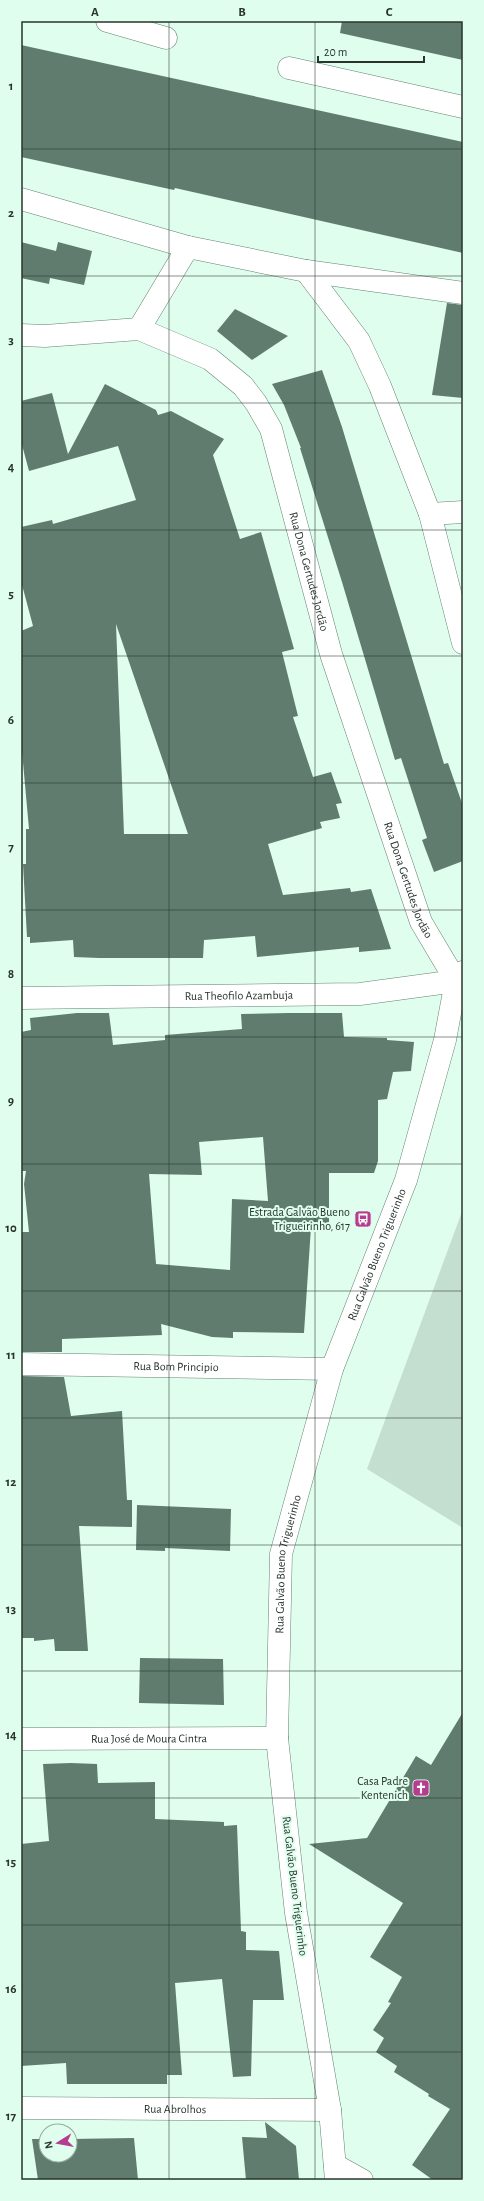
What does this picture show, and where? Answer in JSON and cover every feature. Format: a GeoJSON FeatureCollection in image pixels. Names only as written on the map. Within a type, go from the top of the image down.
{"type":"FeatureCollection","features":[{"type":"Feature","properties":{"kind":"street"},"geometry":{"type":"LineString","coordinates":[[107,21],[166,38]]}},
{"type":"Feature","properties":{"kind":"street"},"geometry":{"type":"LineString","coordinates":[[289,68],[463,107]]}},
{"type":"Feature","properties":{"kind":"street"},"geometry":{"type":"LineString","coordinates":[[21,199],[188,247],[306,271],[463,293]]}},
{"type":"Feature","properties":{"kind":"street"},"geometry":{"type":"LineString","coordinates":[[139,329],[188,247]]}},
{"type":"Feature","properties":{"kind":"street"},"geometry":{"type":"LineString","coordinates":[[306,271],[359,341],[380,386],[430,514],[463,643]]}},
{"type":"Feature","properties":{"kind":"street","name":"Rua Dona Gertudes Jordão"},"geometry":{"type":"LineString","coordinates":[[21,335],[45,336],[139,329],[210,359],[243,386],[271,429],[331,654],[421,922],[461,978]]}},
{"type":"Feature","properties":{"kind":"street"},"geometry":{"type":"LineString","coordinates":[[430,514],[463,512]]}},
{"type":"Feature","properties":{"kind":"street","name":"Rua Theofilo Azambuja"},"geometry":{"type":"LineString","coordinates":[[21,998],[360,994],[461,978]]}},
{"type":"Feature","properties":{"kind":"street","name":"Rua Galvão Bueno Triguerinho"},"geometry":{"type":"LineString","coordinates":[[336,2172],[330,2110],[296,1913],[277,1738],[281,1554],[332,1368],[406,1180],[446,1040],[461,978]]}},
{"type":"Feature","properties":{"kind":"street","name":"Rua Bom Principio"},"geometry":{"type":"LineString","coordinates":[[21,1364],[332,1368]]}},
{"type":"Feature","properties":{"kind":"street","name":"Rua José de Moura Cintra"},"geometry":{"type":"LineString","coordinates":[[21,1739],[277,1738]]}},
{"type":"Feature","properties":{"kind":"street","name":"Rua Abrolhos"},"geometry":{"type":"LineString","coordinates":[[21,2108],[330,2110]]}},
{"type":"Feature","properties":{"kind":"street"},"geometry":{"type":"LineString","coordinates":[[336,2172],[362,2180]]}},
{"type":"Feature","properties":{"kind":"green space"},"geometry":{"type":"Polygon","coordinates":[[[463,1209],[463,1528],[367,1469],[463,1209]]]}},
{"type":"Feature","properties":{"kind":"building"},"geometry":{"type":"Polygon","coordinates":[[[342,21],[463,21],[463,60],[340,33],[342,21]]]}},
{"type":"Feature","properties":{"kind":"building"},"geometry":{"type":"Polygon","coordinates":[[[21,45],[463,142],[463,253],[175,188],[174,190],[21,157],[21,45]]]}},
{"type":"Feature","properties":{"kind":"building"},"geometry":{"type":"Polygon","coordinates":[[[21,242],[56,251],[58,242],[92,251],[84,285],[50,278],[49,284],[21,278],[21,242]]]}},
{"type":"Feature","properties":{"kind":"building"},"geometry":{"type":"Polygon","coordinates":[[[447,303],[463,305],[463,398],[432,395],[447,303]]]}},
{"type":"Feature","properties":{"kind":"building"},"geometry":{"type":"Polygon","coordinates":[[[235,309],[288,336],[252,360],[217,331],[235,309]]]}},
{"type":"Feature","properties":{"kind":"building"},"geometry":{"type":"Polygon","coordinates":[[[322,370],[342,427],[444,764],[448,763],[463,806],[463,861],[434,872],[422,840],[427,838],[401,758],[395,760],[301,448],[284,405],[272,384],[322,370]]]}},
{"type":"Feature","properties":{"kind":"building"},"geometry":{"type":"Polygon","coordinates":[[[105,384],[156,410],[158,415],[171,411],[224,439],[213,455],[240,539],[261,532],[294,649],[282,652],[298,716],[293,717],[313,777],[331,772],[342,803],[336,804],[340,818],[320,822],[322,828],[268,844],[283,895],[350,888],[351,892],[371,889],[391,949],[359,952],[359,947],[257,957],[255,936],[204,940],[203,958],[99,958],[74,957],[73,940],[30,943],[30,937],[27,937],[23,864],[26,864],[26,829],[29,829],[21,740],[21,631],[33,626],[21,581],[21,527],[52,520],[53,524],[136,500],[118,446],[29,471],[21,441],[21,401],[52,393],[68,454],[105,384]],[[116,624],[124,834],[188,834],[116,624]]]}},
{"type":"Feature","properties":{"kind":"building"},"geometry":{"type":"Polygon","coordinates":[[[77,1013],[109,1013],[113,1045],[165,1040],[165,1035],[242,1029],[241,1014],[342,1013],[344,1037],[387,1038],[387,1040],[414,1042],[411,1071],[393,1072],[387,1099],[378,1100],[378,1161],[374,1173],[329,1173],[329,1227],[311,1227],[304,1333],[233,1332],[233,1338],[212,1337],[161,1324],[162,1335],[62,1339],[62,1352],[21,1352],[21,1232],[29,1232],[24,1184],[26,1171],[21,1171],[21,1032],[31,1030],[30,1018],[77,1013]],[[263,1137],[199,1142],[202,1175],[149,1174],[156,1264],[230,1270],[232,1199],[268,1201],[263,1137]]]}},
{"type":"Feature","properties":{"kind":"building"},"geometry":{"type":"Polygon","coordinates":[[[21,1376],[64,1377],[71,1416],[122,1411],[127,1500],[132,1500],[132,1527],[79,1526],[88,1651],[55,1651],[54,1639],[34,1641],[34,1638],[21,1638],[21,1376]]]}},
{"type":"Feature","properties":{"kind":"building"},"geometry":{"type":"Polygon","coordinates":[[[137,1505],[231,1509],[230,1551],[165,1548],[165,1551],[136,1550],[137,1505]]]}},
{"type":"Feature","properties":{"kind":"building"},"geometry":{"type":"Polygon","coordinates":[[[140,1658],[223,1659],[224,1705],[139,1703],[140,1658]]]}},
{"type":"Feature","properties":{"kind":"building"},"geometry":{"type":"Polygon","coordinates":[[[463,1712],[463,2180],[433,2180],[412,2165],[450,2109],[428,2096],[429,2094],[394,2072],[397,2066],[376,2052],[384,2038],[373,2030],[391,2003],[388,2002],[402,1977],[370,1957],[403,1903],[309,1844],[367,1838],[416,1756],[431,1765],[463,1712]]]}},
{"type":"Feature","properties":{"kind":"building"},"geometry":{"type":"Polygon","coordinates":[[[43,1764],[97,1764],[98,1783],[155,1782],[155,1819],[224,1822],[224,1826],[237,1825],[241,1931],[246,1932],[246,1950],[279,1951],[284,2000],[253,2000],[251,2076],[233,2077],[222,1979],[175,1983],[182,2075],[167,2075],[167,2084],[67,2084],[66,2063],[21,2066],[21,1844],[49,1841],[43,1764]]]}},
{"type":"Feature","properties":{"kind":"building"},"geometry":{"type":"Polygon","coordinates":[[[265,2122],[296,2146],[299,2180],[246,2180],[242,2137],[267,2138],[265,2122]]]}},
{"type":"Feature","properties":{"kind":"building"},"geometry":{"type":"Polygon","coordinates":[[[134,2138],[138,2180],[38,2180],[32,2139],[38,2139],[38,2163],[78,2163],[78,2139],[134,2138]]]}},
{"type":"Feature","properties":{"kind":"place","name":"Estrada Galvão Bueno Trigueirinho, 617"},"geometry":{"type":"Point","coordinates":[363,1219]}},
{"type":"Feature","properties":{"kind":"place","name":"Casa Padre Kentenich"},"geometry":{"type":"Point","coordinates":[421,1788]}}]}
